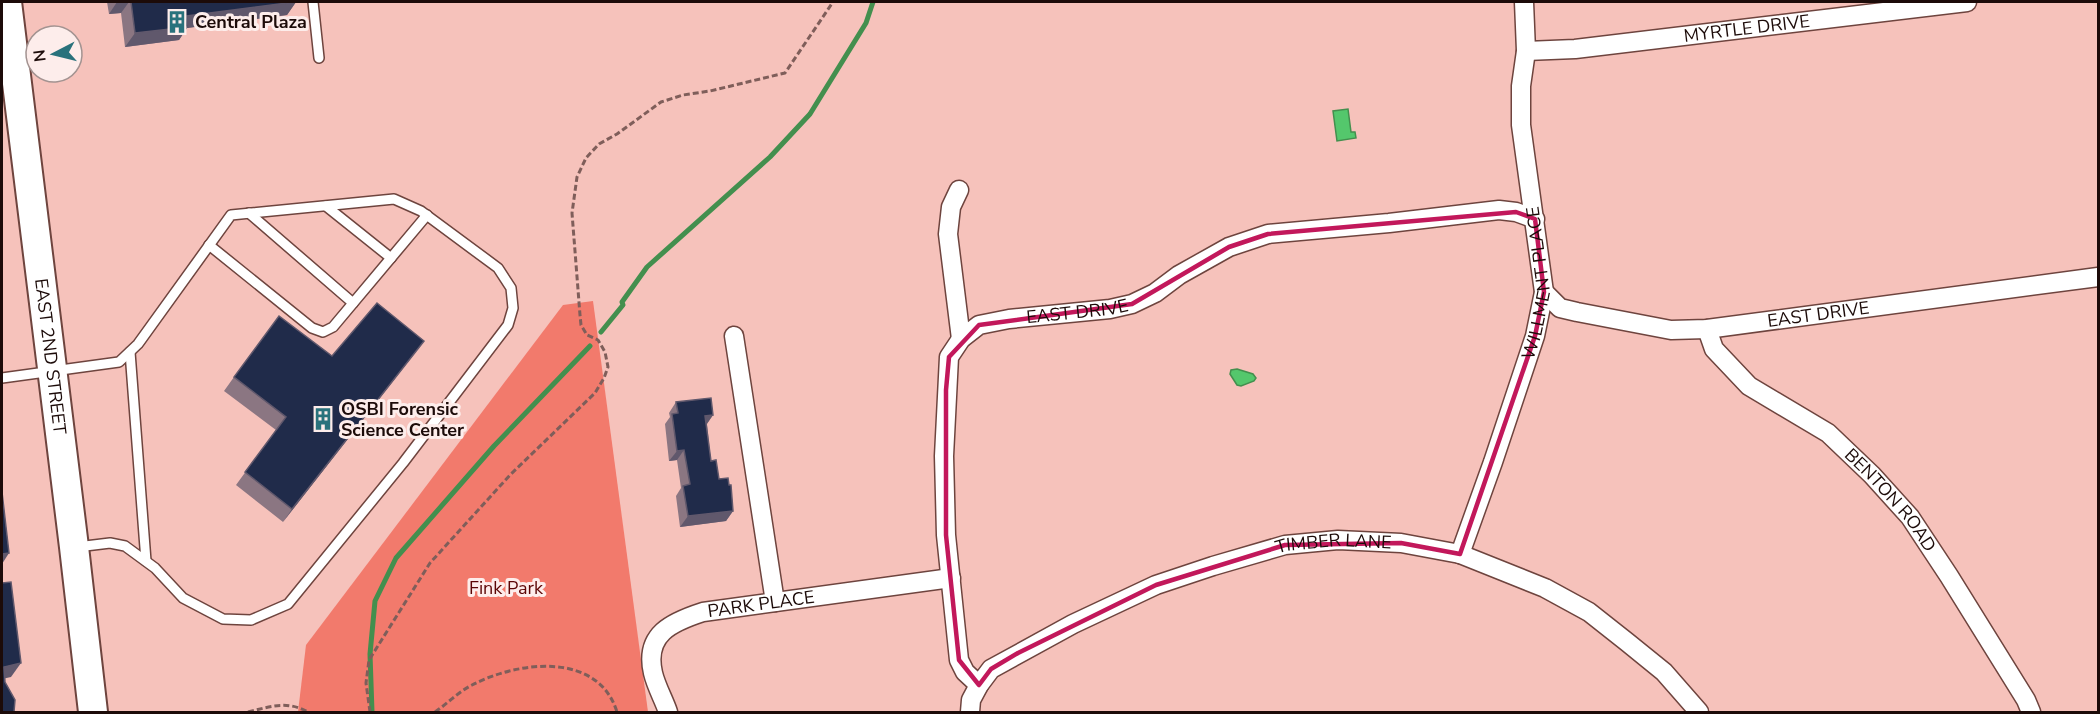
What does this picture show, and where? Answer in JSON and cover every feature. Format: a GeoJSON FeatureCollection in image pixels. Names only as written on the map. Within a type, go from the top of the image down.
{"type":"FeatureCollection","features":[{"type":"Feature","properties":{"kind":"main road","name":"EAST 2ND STREET"},"geometry":{"type":"LineString","coordinates":[[7,2],[93,712]]}},
{"type":"Feature","properties":{"kind":"street","name":"WILLMENT PLACE"},"geometry":{"type":"LineString","coordinates":[[1460,554],[1535,336],[1544,292],[1521,125],[1521,86],[1527,51],[1524,2]]}},
{"type":"Feature","properties":{"kind":"street","name":"MYRTLE DRIVE"},"geometry":{"type":"LineString","coordinates":[[1527,51],[1575,49],[1831,9],[1967,2]]}},
{"type":"Feature","properties":{"kind":"street"},"geometry":{"type":"LineString","coordinates":[[959,190],[951,207],[948,234],[961,339],[949,357],[944,456],[946,535],[960,660],[965,672],[979,685]]}},
{"type":"Feature","properties":{"kind":"street","name":"EAST DRIVE"},"geometry":{"type":"LineString","coordinates":[[961,339],[979,325],[1009,319],[1110,309],[1132,304],[1155,293],[1179,275],[1229,247],[1268,234],[1499,210],[1516,212],[1535,219]]}},
{"type":"Feature","properties":{"kind":"street","name":"EAST DRIVE"},"geometry":{"type":"LineString","coordinates":[[1544,292],[1560,308],[1671,330],[1707,329],[2098,277]]}},
{"type":"Feature","properties":{"kind":"street","name":"BENTON ROAD"},"geometry":{"type":"LineString","coordinates":[[1707,329],[1714,349],[1749,386],[1828,433],[1872,475],[1910,517],[2026,700],[2031,712]]}},
{"type":"Feature","properties":{"kind":"street"},"geometry":{"type":"LineString","coordinates":[[734,336],[775,602]]}},
{"type":"Feature","properties":{"kind":"street","name":"TIMBER LANE"},"geometry":{"type":"LineString","coordinates":[[970,712],[971,700],[991,669],[1073,624],[1156,585],[1285,545],[1338,540],[1401,543],[1460,554],[1545,588],[1589,612],[1664,672],[1699,712]]}},
{"type":"Feature","properties":{"kind":"street","name":"PARK PLACE"},"geometry":{"type":"LineString","coordinates":[[668,712],[653,674],[651,660],[656,643],[666,627],[681,619],[703,612],[951,578]]}},
{"type":"Feature","properties":{"kind":"lane"},"geometry":{"type":"LineString","coordinates":[[313,2],[319,57]]}},
{"type":"Feature","properties":{"kind":"lane"},"geometry":{"type":"LineString","coordinates":[[2,378],[120,362],[130,352],[231,215],[394,199],[427,215],[498,268],[511,288],[513,308],[508,325],[403,463],[288,604],[251,620],[223,619],[183,598],[155,568],[124,546],[110,543],[74,547]]}},
{"type":"Feature","properties":{"kind":"lane"},"geometry":{"type":"LineString","coordinates":[[326,206],[391,258]]}},
{"type":"Feature","properties":{"kind":"lane"},"geometry":{"type":"LineString","coordinates":[[249,213],[353,303]]}},
{"type":"Feature","properties":{"kind":"lane"},"geometry":{"type":"LineString","coordinates":[[209,245],[312,328],[323,332],[333,327],[427,215]]}},
{"type":"Feature","properties":{"kind":"lane"},"geometry":{"type":"LineString","coordinates":[[130,352],[146,561]]}},
{"type":"Feature","properties":{"kind":"path"},"geometry":{"type":"LineString","coordinates":[[370,712],[366,683],[369,660],[430,563],[510,475],[595,393],[604,378],[608,367],[605,352],[598,340],[587,335],[581,325],[580,315],[572,213],[577,177],[586,158],[599,144],[617,134],[661,102],[784,73],[833,2]]}},
{"type":"Feature","properties":{"kind":"path"},"geometry":{"type":"LineString","coordinates":[[435,712],[458,694],[488,678],[518,668],[553,666],[570,668],[591,676],[611,695],[617,712]]}},
{"type":"Feature","properties":{"kind":"path"},"geometry":{"type":"LineString","coordinates":[[248,712],[284,705],[308,712]]}},
{"type":"Feature","properties":{"kind":"highlighted area"},"geometry":{"type":"Polygon","coordinates":[[[1516,212],[1535,219],[1544,292],[1535,336],[1460,554],[1401,543],[1285,545],[1156,585],[1018,653],[991,669],[979,685],[959,660],[946,535],[946,390],[949,357],[979,325],[1132,304],[1229,247],[1268,234],[1516,212]]]}},
{"type":"Feature","properties":{"kind":"green space","name":"Fink Park"},"geometry":{"type":"Polygon","coordinates":[[[593,301],[648,712],[298,712],[306,645],[563,305],[593,301]]]}},
{"type":"Feature","properties":{"kind":"shaded area"},"geometry":{"type":"Polygon","coordinates":[[[1348,109],[1351,132],[1355,132],[1356,138],[1337,141],[1333,111],[1348,109]]]}},
{"type":"Feature","properties":{"kind":"shaded area"},"geometry":{"type":"Polygon","coordinates":[[[1237,369],[1253,374],[1256,378],[1241,386],[1237,385],[1230,374],[1231,370],[1237,369]]]}},
{"type":"Feature","properties":{"kind":"building"},"geometry":{"type":"Polygon","coordinates":[[[131,2],[295,2],[187,16],[188,27],[135,33],[131,2]]]}},
{"type":"Feature","properties":{"kind":"building","name":"OSBI Forensic Science Center"},"geometry":{"type":"Polygon","coordinates":[[[377,303],[424,341],[292,509],[245,472],[286,417],[234,377],[279,316],[332,356],[377,303]]]}},
{"type":"Feature","properties":{"kind":"building"},"geometry":{"type":"Polygon","coordinates":[[[711,398],[713,415],[705,416],[711,461],[716,460],[719,479],[728,478],[729,485],[731,485],[733,511],[688,516],[683,486],[690,484],[684,450],[677,451],[672,414],[678,413],[676,402],[711,398]]]}},
{"type":"Feature","properties":{"kind":"building"},"geometry":{"type":"Polygon","coordinates":[[[2,492],[9,553],[2,554],[2,492]]]}},
{"type":"Feature","properties":{"kind":"building"},"geometry":{"type":"Polygon","coordinates":[[[11,582],[21,663],[4,667],[5,682],[15,700],[14,712],[2,712],[2,583],[11,582]]]}},
{"type":"Feature","properties":{"kind":"waterway"},"geometry":{"type":"LineString","coordinates":[[601,332],[623,305],[622,302],[647,267],[770,157],[810,114],[866,23],[873,2]]}},
{"type":"Feature","properties":{"kind":"waterway"},"geometry":{"type":"LineString","coordinates":[[372,712],[370,654],[375,601],[396,558],[494,446],[590,346]]}},
{"type":"Feature","properties":{"kind":"place","name":"Central Plaza"},"geometry":{"type":"Point","coordinates":[177,22]}},
{"type":"Feature","properties":{"kind":"place","name":"OSBI Forensic Science Center"},"geometry":{"type":"Point","coordinates":[323,419]}}]}
